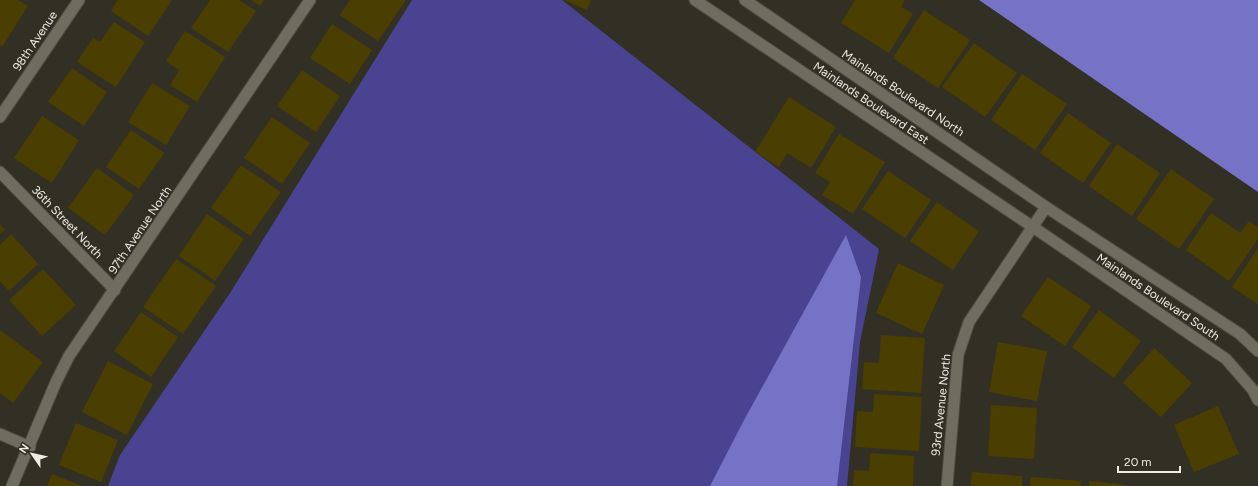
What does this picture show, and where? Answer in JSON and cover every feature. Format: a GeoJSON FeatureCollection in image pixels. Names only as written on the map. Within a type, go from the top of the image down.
{"type":"FeatureCollection","features":[{"type":"Feature","properties":{"kind":"street","name":"98th Avenue"},"geometry":{"type":"LineString","coordinates":[[0,117],[79,0]]}},
{"type":"Feature","properties":{"kind":"street","name":"97th Avenue North"},"geometry":{"type":"LineString","coordinates":[[12,486],[56,382],[69,356],[310,0]]}},
{"type":"Feature","properties":{"kind":"street","name":"Mainlands Boulevard East"},"geometry":{"type":"LineString","coordinates":[[695,0],[1033,227]]}},
{"type":"Feature","properties":{"kind":"street","name":"Mainlands Boulevard North"},"geometry":{"type":"LineString","coordinates":[[745,0],[1046,207]]}},
{"type":"Feature","properties":{"kind":"street","name":"36th Street North"},"geometry":{"type":"LineString","coordinates":[[0,172],[115,290]]}},
{"type":"Feature","properties":{"kind":"street","name":"93rd Avenue North"},"geometry":{"type":"LineString","coordinates":[[947,486],[958,355],[968,322],[1046,207]]}},
{"type":"Feature","properties":{"kind":"street","name":"Mainlands Boulevard South"},"geometry":{"type":"LineString","coordinates":[[1046,207],[1240,334],[1258,350]]}},
{"type":"Feature","properties":{"kind":"street","name":"Mainlands Boulevard South"},"geometry":{"type":"LineString","coordinates":[[1033,227],[1226,359],[1253,390],[1258,400]]}},
{"type":"Feature","properties":{"kind":"street"},"geometry":{"type":"LineString","coordinates":[[0,434],[30,446]]}},
{"type":"Feature","properties":{"kind":"shaded area"},"geometry":{"type":"Polygon","coordinates":[[[412,0],[562,0],[879,249],[860,342],[847,486],[108,486],[120,455],[230,293],[412,0]]]}},
{"type":"Feature","properties":{"kind":"shaded area"},"geometry":{"type":"Polygon","coordinates":[[[979,0],[1258,0],[1258,192],[979,0]]]}},
{"type":"Feature","properties":{"kind":"shaded area"},"geometry":{"type":"Polygon","coordinates":[[[846,235],[861,277],[837,486],[710,486],[743,422],[846,235]]]}},
{"type":"Feature","properties":{"kind":"building"},"geometry":{"type":"Polygon","coordinates":[[[0,0],[18,0],[28,6],[2,47],[0,45],[0,0]]]}},
{"type":"Feature","properties":{"kind":"building"},"geometry":{"type":"Polygon","coordinates":[[[118,0],[172,0],[148,36],[111,11],[118,0]]]}},
{"type":"Feature","properties":{"kind":"building"},"geometry":{"type":"Polygon","coordinates":[[[210,0],[239,0],[256,11],[228,52],[191,28],[210,0]]]}},
{"type":"Feature","properties":{"kind":"building"},"geometry":{"type":"Polygon","coordinates":[[[251,0],[264,0],[260,6],[251,0]]]}},
{"type":"Feature","properties":{"kind":"building"},"geometry":{"type":"Polygon","coordinates":[[[350,0],[406,0],[378,41],[340,15],[350,0]]]}},
{"type":"Feature","properties":{"kind":"building"},"geometry":{"type":"Polygon","coordinates":[[[564,0],[591,0],[587,10],[564,0]]]}},
{"type":"Feature","properties":{"kind":"building"},"geometry":{"type":"Polygon","coordinates":[[[855,0],[905,0],[901,7],[913,14],[889,53],[841,23],[855,0]]]}},
{"type":"Feature","properties":{"kind":"building"},"geometry":{"type":"Polygon","coordinates":[[[924,10],[970,40],[938,88],[893,58],[924,10]]]}},
{"type":"Feature","properties":{"kind":"building"},"geometry":{"type":"Polygon","coordinates":[[[114,22],[145,42],[116,87],[77,62],[93,38],[100,42],[114,22]]]}},
{"type":"Feature","properties":{"kind":"building"},"geometry":{"type":"Polygon","coordinates":[[[332,24],[372,50],[350,84],[310,58],[332,24]]]}},
{"type":"Feature","properties":{"kind":"building"},"geometry":{"type":"Polygon","coordinates":[[[185,31],[225,57],[197,102],[170,85],[179,70],[166,61],[185,31]]]}},
{"type":"Feature","properties":{"kind":"building"},"geometry":{"type":"Polygon","coordinates":[[[974,43],[1017,73],[985,117],[942,87],[974,43]]]}},
{"type":"Feature","properties":{"kind":"building"},"geometry":{"type":"Polygon","coordinates":[[[72,68],[107,92],[84,126],[48,102],[72,68]]]}},
{"type":"Feature","properties":{"kind":"building"},"geometry":{"type":"Polygon","coordinates":[[[302,70],[340,96],[316,132],[277,106],[302,70]]]}},
{"type":"Feature","properties":{"kind":"building"},"geometry":{"type":"Polygon","coordinates":[[[1022,74],[1067,104],[1035,150],[991,120],[1022,74]]]}},
{"type":"Feature","properties":{"kind":"building"},"geometry":{"type":"Polygon","coordinates":[[[152,83],[190,106],[166,145],[128,122],[152,83]]]}},
{"type":"Feature","properties":{"kind":"building"},"geometry":{"type":"Polygon","coordinates":[[[789,97],[836,127],[811,168],[787,153],[779,167],[755,152],[789,97]]]}},
{"type":"Feature","properties":{"kind":"building"},"geometry":{"type":"Polygon","coordinates":[[[1068,113],[1111,143],[1083,183],[1040,153],[1068,113]]]}},
{"type":"Feature","properties":{"kind":"building"},"geometry":{"type":"Polygon","coordinates":[[[42,116],[79,140],[52,183],[14,158],[42,116]]]}},
{"type":"Feature","properties":{"kind":"building"},"geometry":{"type":"Polygon","coordinates":[[[272,117],[310,143],[282,184],[244,158],[272,117]]]}},
{"type":"Feature","properties":{"kind":"building"},"geometry":{"type":"Polygon","coordinates":[[[131,130],[164,153],[139,189],[106,167],[131,130]]]}},
{"type":"Feature","properties":{"kind":"building"},"geometry":{"type":"Polygon","coordinates":[[[839,134],[885,162],[853,214],[822,195],[830,182],[815,173],[839,134]]]}},
{"type":"Feature","properties":{"kind":"building"},"geometry":{"type":"Polygon","coordinates":[[[1117,144],[1160,173],[1132,216],[1089,186],[1117,144]]]}},
{"type":"Feature","properties":{"kind":"building"},"geometry":{"type":"Polygon","coordinates":[[[241,165],[281,192],[250,236],[211,208],[241,165]]]}},
{"type":"Feature","properties":{"kind":"building"},"geometry":{"type":"Polygon","coordinates":[[[97,168],[134,195],[105,235],[68,208],[97,168]]]}},
{"type":"Feature","properties":{"kind":"building"},"geometry":{"type":"Polygon","coordinates":[[[1171,169],[1214,199],[1179,249],[1136,219],[1171,169]]]}},
{"type":"Feature","properties":{"kind":"building"},"geometry":{"type":"Polygon","coordinates":[[[888,171],[931,200],[905,238],[862,209],[888,171]]]}},
{"type":"Feature","properties":{"kind":"building"},"geometry":{"type":"Polygon","coordinates":[[[937,202],[979,231],[953,270],[910,241],[937,202]]]}},
{"type":"Feature","properties":{"kind":"building"},"geometry":{"type":"Polygon","coordinates":[[[1211,213],[1240,233],[1249,221],[1258,227],[1258,239],[1229,281],[1186,250],[1211,213]]]}},
{"type":"Feature","properties":{"kind":"building"},"geometry":{"type":"Polygon","coordinates":[[[207,214],[244,239],[215,281],[179,256],[207,214]]]}},
{"type":"Feature","properties":{"kind":"building"},"geometry":{"type":"Polygon","coordinates":[[[0,224],[5,230],[0,234],[0,224]]]}},
{"type":"Feature","properties":{"kind":"building"},"geometry":{"type":"Polygon","coordinates":[[[11,234],[38,264],[9,291],[0,281],[0,245],[11,234]]]}},
{"type":"Feature","properties":{"kind":"building"},"geometry":{"type":"Polygon","coordinates":[[[1258,248],[1258,304],[1232,287],[1258,248]]]}},
{"type":"Feature","properties":{"kind":"building"},"geometry":{"type":"Polygon","coordinates":[[[176,259],[216,286],[183,334],[143,307],[176,259]]]}},
{"type":"Feature","properties":{"kind":"building"},"geometry":{"type":"Polygon","coordinates":[[[898,263],[944,285],[922,334],[876,313],[898,263]]]}},
{"type":"Feature","properties":{"kind":"building"},"geometry":{"type":"Polygon","coordinates":[[[43,269],[76,305],[42,336],[9,300],[43,269]]]}},
{"type":"Feature","properties":{"kind":"building"},"geometry":{"type":"Polygon","coordinates":[[[1048,277],[1091,306],[1065,346],[1021,316],[1048,277]]]}},
{"type":"Feature","properties":{"kind":"building"},"geometry":{"type":"Polygon","coordinates":[[[1099,310],[1141,341],[1114,378],[1072,347],[1099,310]]]}},
{"type":"Feature","properties":{"kind":"building"},"geometry":{"type":"Polygon","coordinates":[[[141,312],[178,337],[151,377],[114,351],[141,312]]]}},
{"type":"Feature","properties":{"kind":"building"},"geometry":{"type":"Polygon","coordinates":[[[0,330],[43,362],[13,403],[0,393],[0,330]]]}},
{"type":"Feature","properties":{"kind":"building"},"geometry":{"type":"Polygon","coordinates":[[[881,335],[925,338],[921,393],[862,389],[864,362],[879,363],[881,335]]]}},
{"type":"Feature","properties":{"kind":"building"},"geometry":{"type":"Polygon","coordinates":[[[998,342],[1047,351],[1037,401],[989,392],[998,342]]]}},
{"type":"Feature","properties":{"kind":"building"},"geometry":{"type":"Polygon","coordinates":[[[1154,348],[1192,383],[1161,417],[1123,383],[1154,348]]]}},
{"type":"Feature","properties":{"kind":"building"},"geometry":{"type":"Polygon","coordinates":[[[108,361],[153,384],[127,435],[82,412],[108,361]]]}},
{"type":"Feature","properties":{"kind":"building"},"geometry":{"type":"Polygon","coordinates":[[[874,394],[922,397],[919,451],[855,447],[857,411],[873,412],[874,394]]]}},
{"type":"Feature","properties":{"kind":"building"},"geometry":{"type":"Polygon","coordinates":[[[991,405],[1037,408],[1034,459],[988,456],[991,405]]]}},
{"type":"Feature","properties":{"kind":"building"},"geometry":{"type":"Polygon","coordinates":[[[1218,406],[1239,454],[1194,472],[1174,425],[1218,406]]]}},
{"type":"Feature","properties":{"kind":"building"},"geometry":{"type":"Polygon","coordinates":[[[76,423],[118,440],[101,482],[59,465],[76,423]]]}},
{"type":"Feature","properties":{"kind":"building"},"geometry":{"type":"Polygon","coordinates":[[[870,453],[914,456],[913,486],[853,486],[854,470],[869,471],[870,453]]]}},
{"type":"Feature","properties":{"kind":"building"},"geometry":{"type":"Polygon","coordinates":[[[972,472],[1022,476],[1022,486],[971,486],[972,472]]]}},
{"type":"Feature","properties":{"kind":"building"},"geometry":{"type":"Polygon","coordinates":[[[52,474],[82,486],[47,486],[52,474]]]}},
{"type":"Feature","properties":{"kind":"building"},"geometry":{"type":"Polygon","coordinates":[[[1031,477],[1081,481],[1080,486],[1030,486],[1031,477]]]}},
{"type":"Feature","properties":{"kind":"building"},"geometry":{"type":"Polygon","coordinates":[[[1090,481],[1128,485],[1128,486],[1089,486],[1090,481]]]}}]}
